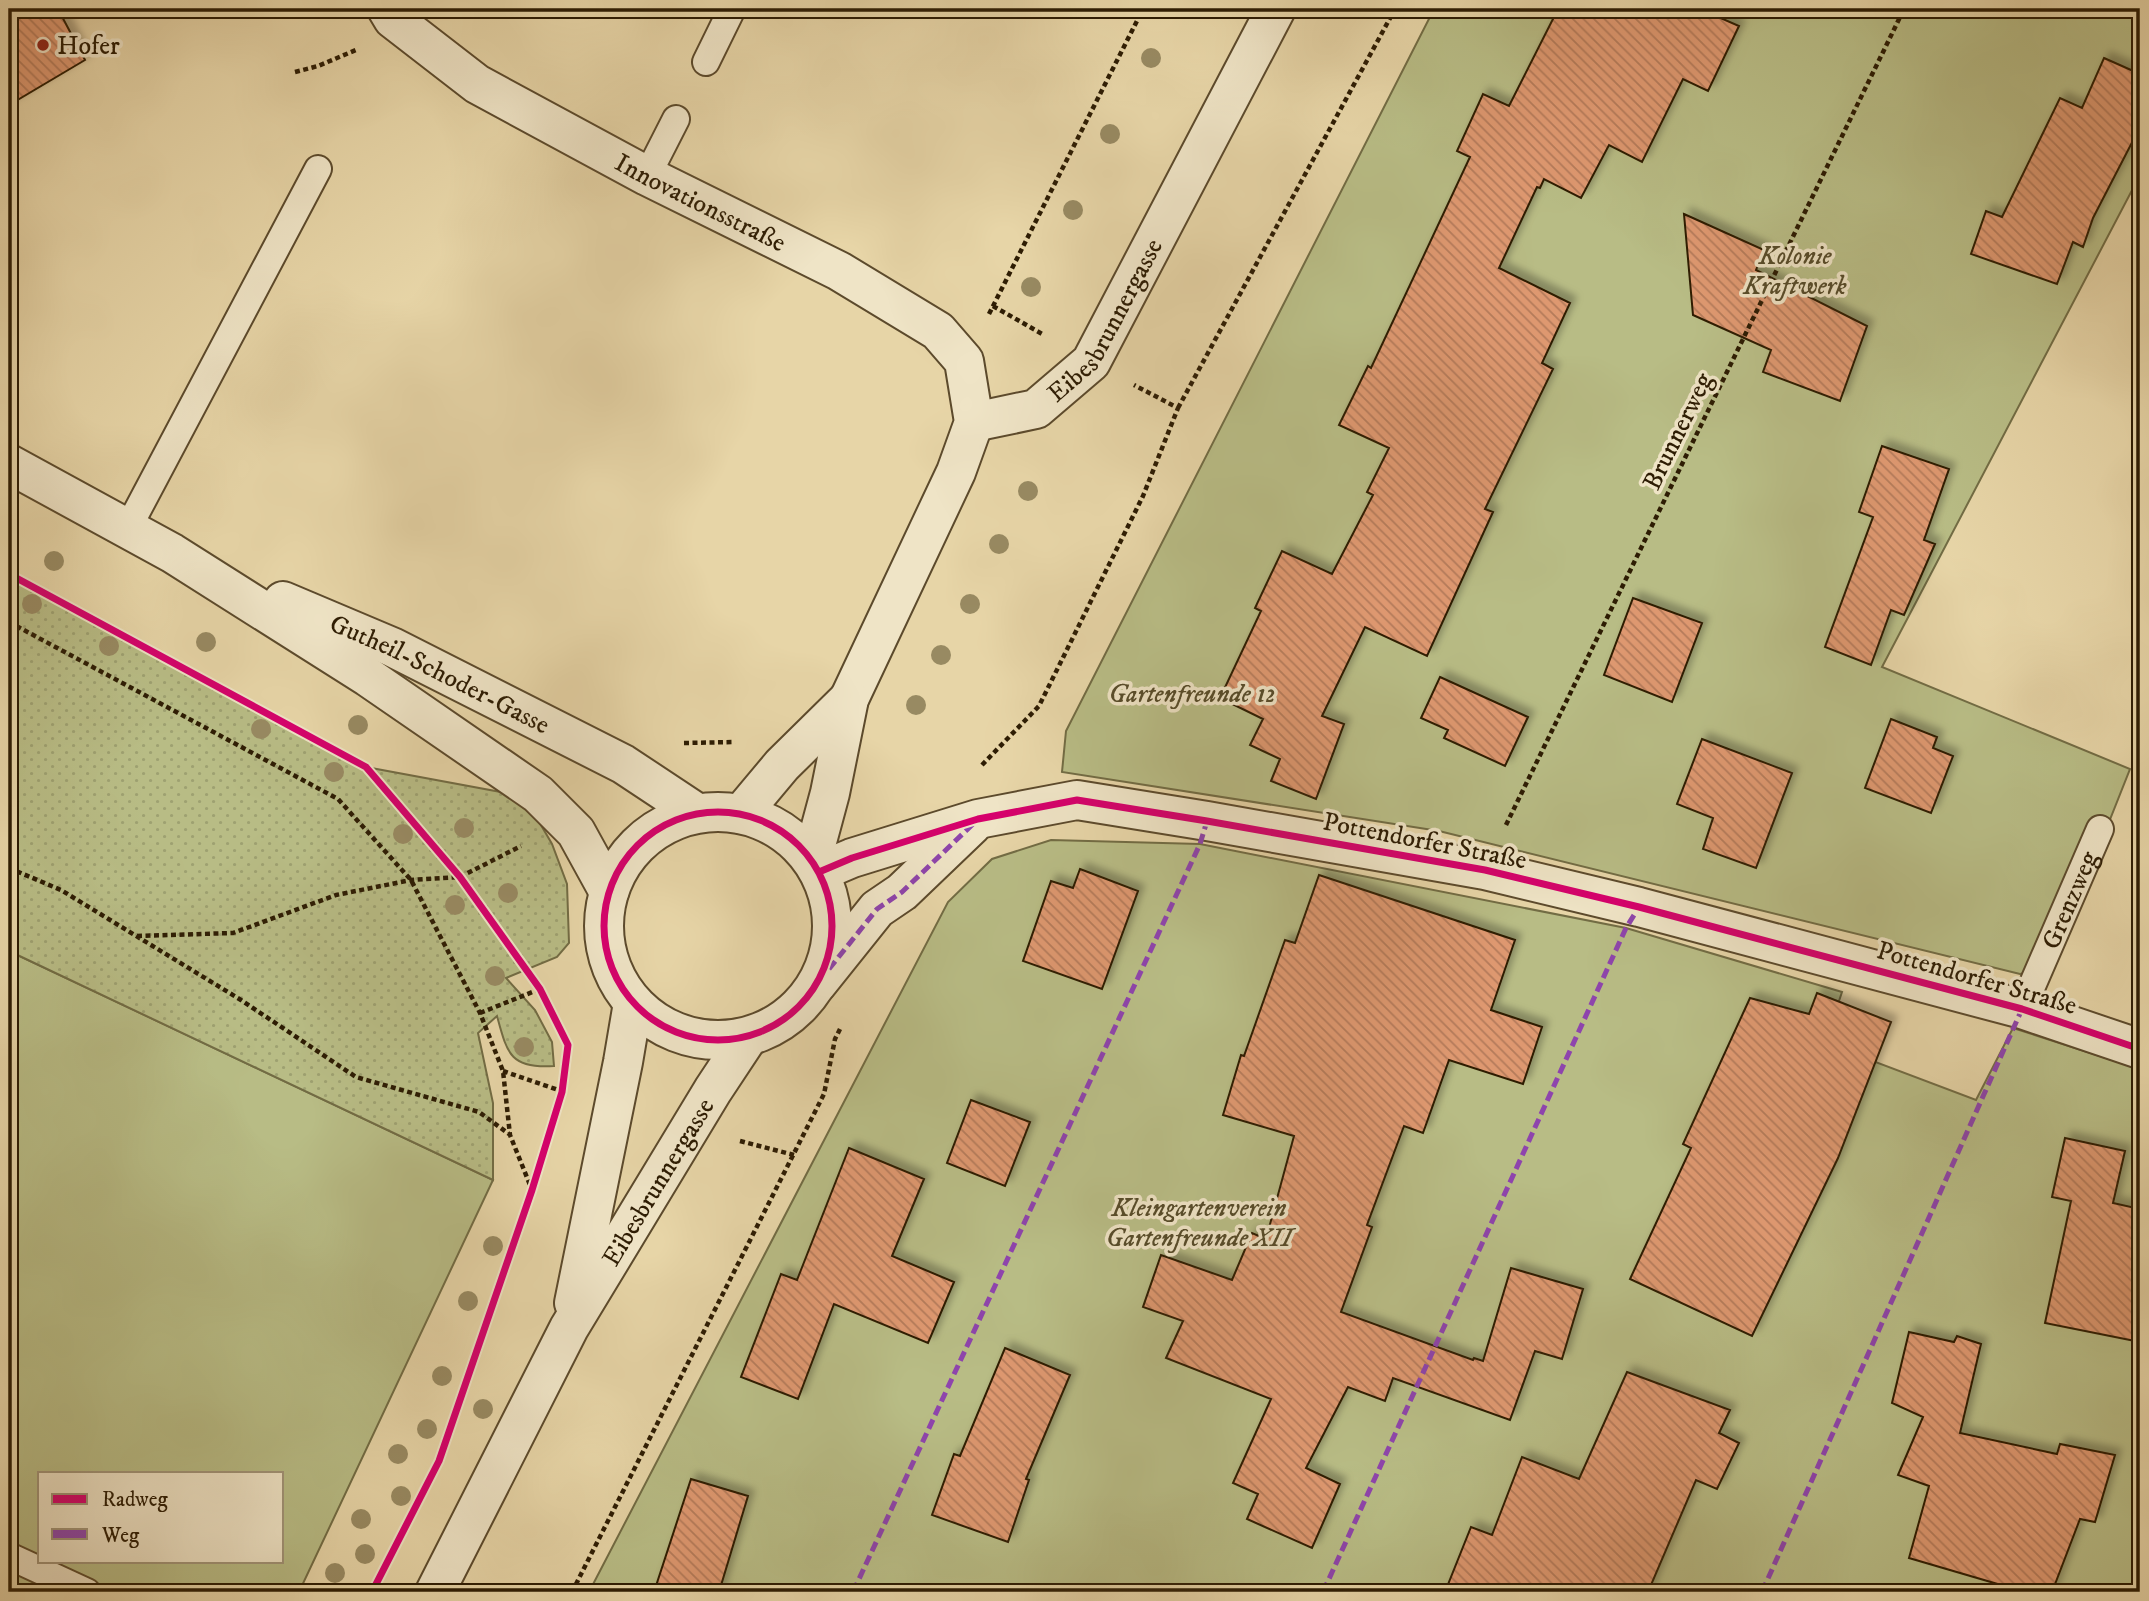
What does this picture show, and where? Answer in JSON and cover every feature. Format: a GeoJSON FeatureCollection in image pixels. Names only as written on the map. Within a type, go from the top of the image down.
{"type":"FeatureCollection","features":[{"type":"Feature","properties":{"kind":"street","name":"Innovationsstraße"},"geometry":{"type":"LineString","coordinates":[[387,9],[393,19],[477,84],[648,176],[839,271],[938,331],[964,361]]}},
{"type":"Feature","properties":{"kind":"street","name":"Eibesbrunnergasse"},"geometry":{"type":"LineString","coordinates":[[974,422],[1036,409],[1091,362],[1276,9]]}},
{"type":"Feature","properties":{"kind":"street"},"geometry":{"type":"LineString","coordinates":[[816,866],[849,699],[956,472],[974,422],[964,361]]}},
{"type":"Feature","properties":{"kind":"street","name":"Gutheil-Schoder-Gasse"},"geometry":{"type":"LineString","coordinates":[[9,464],[172,553],[368,677],[538,794],[576,832],[608,892]]}},
{"type":"Feature","properties":{"kind":"street","name":"Gutheil-Schoder-Gasse"},"geometry":{"type":"LineString","coordinates":[[172,553],[392,648],[623,764],[697,813]]}},
{"type":"Feature","properties":{"kind":"street"},"geometry":{"type":"LineString","coordinates":[[741,814],[782,765],[849,699]]}},
{"type":"Feature","properties":{"kind":"street","name":"Pottendorfer Straße"},"geometry":{"type":"LineString","coordinates":[[816,866],[852,858],[978,819],[1077,800],[1485,870],[1639,907],[2022,1009],[2140,1049]]}},
{"type":"Feature","properties":{"kind":"street"},"geometry":{"type":"LineString","coordinates":[[817,984],[827,963],[832,940],[833,916],[829,893],[816,866],[793,839],[777,828],[741,814],[719,811],[697,813],[668,823],[642,841],[621,864],[608,892],[604,940],[610,964],[633,1003],[657,1022],[686,1035],[717,1040],[748,1037],[788,1017],[804,1002],[877,909],[902,892],[978,819]]}},
{"type":"Feature","properties":{"kind":"street","name":"Eibesbrunnergasse"},"geometry":{"type":"LineString","coordinates":[[569,1328],[633,1003]]}},
{"type":"Feature","properties":{"kind":"street","name":"Eibesbrunnergasse"},"geometry":{"type":"LineString","coordinates":[[435,1592],[569,1328],[748,1037]]}},
{"type":"Feature","properties":{"kind":"lane"},"geometry":{"type":"LineString","coordinates":[[706,62],[732,9]]}},
{"type":"Feature","properties":{"kind":"lane"},"geometry":{"type":"LineString","coordinates":[[648,176],[676,119]]}},
{"type":"Feature","properties":{"kind":"lane"},"geometry":{"type":"LineString","coordinates":[[128,528],[318,169]]}},
{"type":"Feature","properties":{"kind":"lane","name":"Grenzweg"},"geometry":{"type":"LineString","coordinates":[[2022,1009],[2099,829]]}},
{"type":"Feature","properties":{"kind":"lane"},"geometry":{"type":"LineString","coordinates":[[9,1556],[87,1592]]}},
{"type":"Feature","properties":{"kind":"path"},"geometry":{"type":"LineString","coordinates":[[964,361],[1143,9]]}},
{"type":"Feature","properties":{"kind":"path"},"geometry":{"type":"LineString","coordinates":[[978,769],[1039,706],[1143,496],[1178,408],[1395,9]]}},
{"type":"Feature","properties":{"kind":"path"},"geometry":{"type":"LineString","coordinates":[[295,72],[368,45]]}},
{"type":"Feature","properties":{"kind":"path"},"geometry":{"type":"LineString","coordinates":[[993,306],[1178,408]]}},
{"type":"Feature","properties":{"kind":"path"},"geometry":{"type":"LineString","coordinates":[[9,622],[338,799],[411,880],[480,1013],[503,1071],[510,1135],[532,1190]]}},
{"type":"Feature","properties":{"kind":"path"},"geometry":{"type":"LineString","coordinates":[[9,867],[61,890],[241,1000],[356,1077],[479,1112],[510,1135]]}},
{"type":"Feature","properties":{"kind":"path"},"geometry":{"type":"LineString","coordinates":[[452,867],[468,888]]}},
{"type":"Feature","properties":{"kind":"path"},"geometry":{"type":"LineString","coordinates":[[137,936],[233,933],[335,895],[411,880]]}},
{"type":"Feature","properties":{"kind":"path"},"geometry":{"type":"LineString","coordinates":[[480,1013],[610,964]]}},
{"type":"Feature","properties":{"kind":"path"},"geometry":{"type":"LineString","coordinates":[[532,977],[545,1000]]}},
{"type":"Feature","properties":{"kind":"path"},"geometry":{"type":"LineString","coordinates":[[572,1592],[824,1094],[835,1039],[841,1027]]}},
{"type":"Feature","properties":{"kind":"path"},"geometry":{"type":"LineString","coordinates":[[559,1104],[564,1080]]}},
{"type":"Feature","properties":{"kind":"path"},"geometry":{"type":"LineString","coordinates":[[528,1203],[536,1178]]}},
{"type":"Feature","properties":{"kind":"green space","name":"Kolonie Kraftwerk"},"geometry":{"type":"Polygon","coordinates":[[[1434,9],[2140,9],[2140,175],[1882,667],[2130,769],[2051,968],[2020,974],[1439,831],[1062,772],[1066,731],[1434,9]]]}},
{"type":"Feature","properties":{"kind":"green space"},"geometry":{"type":"Polygon","coordinates":[[[9,574],[366,767],[506,793],[538,820],[552,844],[567,884],[569,943],[557,957],[506,978],[535,1010],[552,1042],[554,1066],[528,1065],[513,1056],[504,1040],[497,1016],[478,1033],[493,1103],[493,1180],[9,951],[9,574]]]}},
{"type":"Feature","properties":{"kind":"green space","name":"Kleingartenverein Gartenfreunde XII"},"geometry":{"type":"Polygon","coordinates":[[[1051,840],[1200,844],[1626,928],[1842,992],[1825,1043],[1976,1100],[2013,1028],[2140,1069],[2140,1592],[589,1592],[948,902],[992,859],[1051,840]]]}},
{"type":"Feature","properties":{"kind":"green space"},"geometry":{"type":"Polygon","coordinates":[[[9,951],[493,1180],[299,1592],[9,1592],[9,951]]]}},
{"type":"Feature","properties":{"kind":"building","name":"Hofer"},"geometry":{"type":"Polygon","coordinates":[[[9,9],[58,9],[85,60],[9,105],[9,9]]]}},
{"type":"Feature","properties":{"kind":"building"},"geometry":{"type":"Polygon","coordinates":[[[1558,9],[1700,9],[1739,26],[1708,91],[1683,79],[1642,162],[1609,145],[1581,198],[1544,179],[1540,188],[1537,187],[1499,268],[1570,303],[1542,363],[1553,369],[1485,509],[1493,512],[1427,656],[1365,627],[1322,716],[1344,724],[1316,799],[1271,781],[1280,759],[1250,745],[1263,719],[1220,698],[1261,611],[1255,608],[1282,551],[1332,574],[1373,495],[1367,492],[1389,448],[1339,425],[1368,366],[1371,368],[1470,157],[1457,151],[1483,94],[1509,106],[1558,9]]]}},
{"type":"Feature","properties":{"kind":"building"},"geometry":{"type":"Polygon","coordinates":[[[2104,58],[2140,74],[2140,127],[2093,218],[2083,247],[2073,242],[2057,284],[1971,254],[1986,211],[2002,217],[2060,98],[2082,108],[2104,58]]]}},
{"type":"Feature","properties":{"kind":"building"},"geometry":{"type":"Polygon","coordinates":[[[1684,214],[1764,250],[1756,270],[1867,326],[1840,401],[1763,372],[1771,350],[1693,315],[1684,214]]]}},
{"type":"Feature","properties":{"kind":"building"},"geometry":{"type":"Polygon","coordinates":[[[1882,446],[1949,469],[1924,540],[1935,544],[1904,615],[1891,610],[1871,665],[1825,647],[1873,517],[1859,512],[1882,446]]]}},
{"type":"Feature","properties":{"kind":"building"},"geometry":{"type":"Polygon","coordinates":[[[1633,598],[1702,623],[1672,702],[1604,675],[1633,598]]]}},
{"type":"Feature","properties":{"kind":"building"},"geometry":{"type":"Polygon","coordinates":[[[1440,677],[1528,717],[1505,766],[1444,738],[1448,730],[1421,718],[1440,677]]]}},
{"type":"Feature","properties":{"kind":"building"},"geometry":{"type":"Polygon","coordinates":[[[1891,719],[1937,737],[1933,748],[1953,756],[1931,813],[1865,788],[1891,719]]]}},
{"type":"Feature","properties":{"kind":"building"},"geometry":{"type":"Polygon","coordinates":[[[1702,739],[1792,773],[1756,868],[1703,849],[1713,818],[1677,804],[1702,739]]]}},
{"type":"Feature","properties":{"kind":"building"},"geometry":{"type":"Polygon","coordinates":[[[1080,869],[1138,891],[1102,989],[1023,961],[1051,881],[1073,888],[1080,869]]]}},
{"type":"Feature","properties":{"kind":"building"},"geometry":{"type":"Polygon","coordinates":[[[1319,875],[1515,940],[1491,1010],[1542,1027],[1523,1084],[1449,1060],[1423,1133],[1404,1126],[1367,1225],[1372,1227],[1341,1312],[1473,1360],[1483,1361],[1511,1268],[1583,1289],[1562,1359],[1535,1351],[1510,1420],[1393,1378],[1385,1401],[1348,1387],[1306,1468],[1340,1484],[1312,1548],[1247,1519],[1258,1494],[1233,1483],[1271,1399],[1166,1358],[1183,1321],[1143,1307],[1161,1255],[1232,1280],[1252,1233],[1266,1239],[1294,1136],[1223,1115],[1241,1055],[1244,1056],[1285,940],[1295,943],[1319,875]]]}},
{"type":"Feature","properties":{"kind":"building"},"geometry":{"type":"Polygon","coordinates":[[[1817,993],[1891,1022],[1838,1158],[1752,1336],[1630,1279],[1691,1148],[1683,1144],[1750,998],[1809,1014],[1817,993]]]}},
{"type":"Feature","properties":{"kind":"building"},"geometry":{"type":"Polygon","coordinates":[[[971,1100],[1030,1122],[1005,1186],[947,1163],[971,1100]]]}},
{"type":"Feature","properties":{"kind":"building"},"geometry":{"type":"Polygon","coordinates":[[[2065,1138],[2125,1151],[2113,1203],[2140,1209],[2140,1342],[2045,1323],[2071,1201],[2052,1197],[2065,1138]]]}},
{"type":"Feature","properties":{"kind":"building"},"geometry":{"type":"Polygon","coordinates":[[[849,1148],[924,1179],[892,1256],[954,1282],[928,1343],[834,1304],[798,1399],[741,1377],[781,1274],[797,1280],[849,1148]]]}},
{"type":"Feature","properties":{"kind":"building"},"geometry":{"type":"Polygon","coordinates":[[[1909,1332],[1954,1342],[1957,1336],[1981,1344],[1960,1433],[2057,1454],[2060,1444],[2115,1455],[2095,1522],[2080,1519],[2052,1592],[1999,1592],[2001,1585],[1909,1558],[1929,1486],[1898,1475],[1923,1417],[1892,1403],[1909,1332]]]}},
{"type":"Feature","properties":{"kind":"building"},"geometry":{"type":"Polygon","coordinates":[[[1005,1348],[1070,1375],[1026,1479],[1029,1480],[1008,1542],[932,1515],[954,1454],[960,1456],[1005,1348]]]}},
{"type":"Feature","properties":{"kind":"building"},"geometry":{"type":"Polygon","coordinates":[[[1627,1372],[1730,1410],[1719,1433],[1739,1443],[1717,1489],[1696,1480],[1648,1592],[1445,1592],[1471,1527],[1492,1535],[1522,1457],[1579,1479],[1627,1372]]]}},
{"type":"Feature","properties":{"kind":"building"},"geometry":{"type":"Polygon","coordinates":[[[691,1479],[748,1496],[719,1592],[654,1592],[691,1479]]]}},
{"type":"Feature","properties":{"kind":"marked path"},"geometry":{"type":"LineString","coordinates":[[853,1592],[1200,844],[1207,821]]}},
{"type":"Feature","properties":{"kind":"marked path"},"geometry":{"type":"LineString","coordinates":[[829,969],[877,909],[902,892],[973,824]]}},
{"type":"Feature","properties":{"kind":"marked path"},"geometry":{"type":"LineString","coordinates":[[1323,1592],[1626,928],[1639,907]]}},
{"type":"Feature","properties":{"kind":"marked path"},"geometry":{"type":"LineString","coordinates":[[1762,1592],[2022,1009]]}},
{"type":"Feature","properties":{"kind":"cycle path"},"geometry":{"type":"LineString","coordinates":[[9,574],[366,767],[460,877],[540,989],[568,1045],[562,1092],[532,1190],[439,1461],[372,1592]]}},
{"type":"Feature","properties":{"kind":"cycle path"},"geometry":{"type":"LineString","coordinates":[[819,872],[852,858],[978,819],[1077,800],[1485,870],[1639,907],[2022,1009],[2140,1049]]}},
{"type":"Feature","properties":{"kind":"cycle path"},"geometry":{"type":"LineString","coordinates":[[707,812],[729,812],[772,825],[799,845],[819,872],[830,904],[832,926],[830,948],[819,980],[799,1007],[772,1027],[751,1035],[729,1040],[707,1040],[664,1027],[637,1007],[617,980],[609,959],[604,937],[604,915],[617,872],[637,845],[664,825],[685,817],[707,812]]}},
{"type":"Feature","properties":{"kind":"place","name":"Hofer"},"geometry":{"type":"Point","coordinates":[43,45]}},
{"type":"Feature","properties":{"kind":"park label","name":"Gartenfreunde 12"},"geometry":{"type":"Point","coordinates":[1192,693]}}]}
